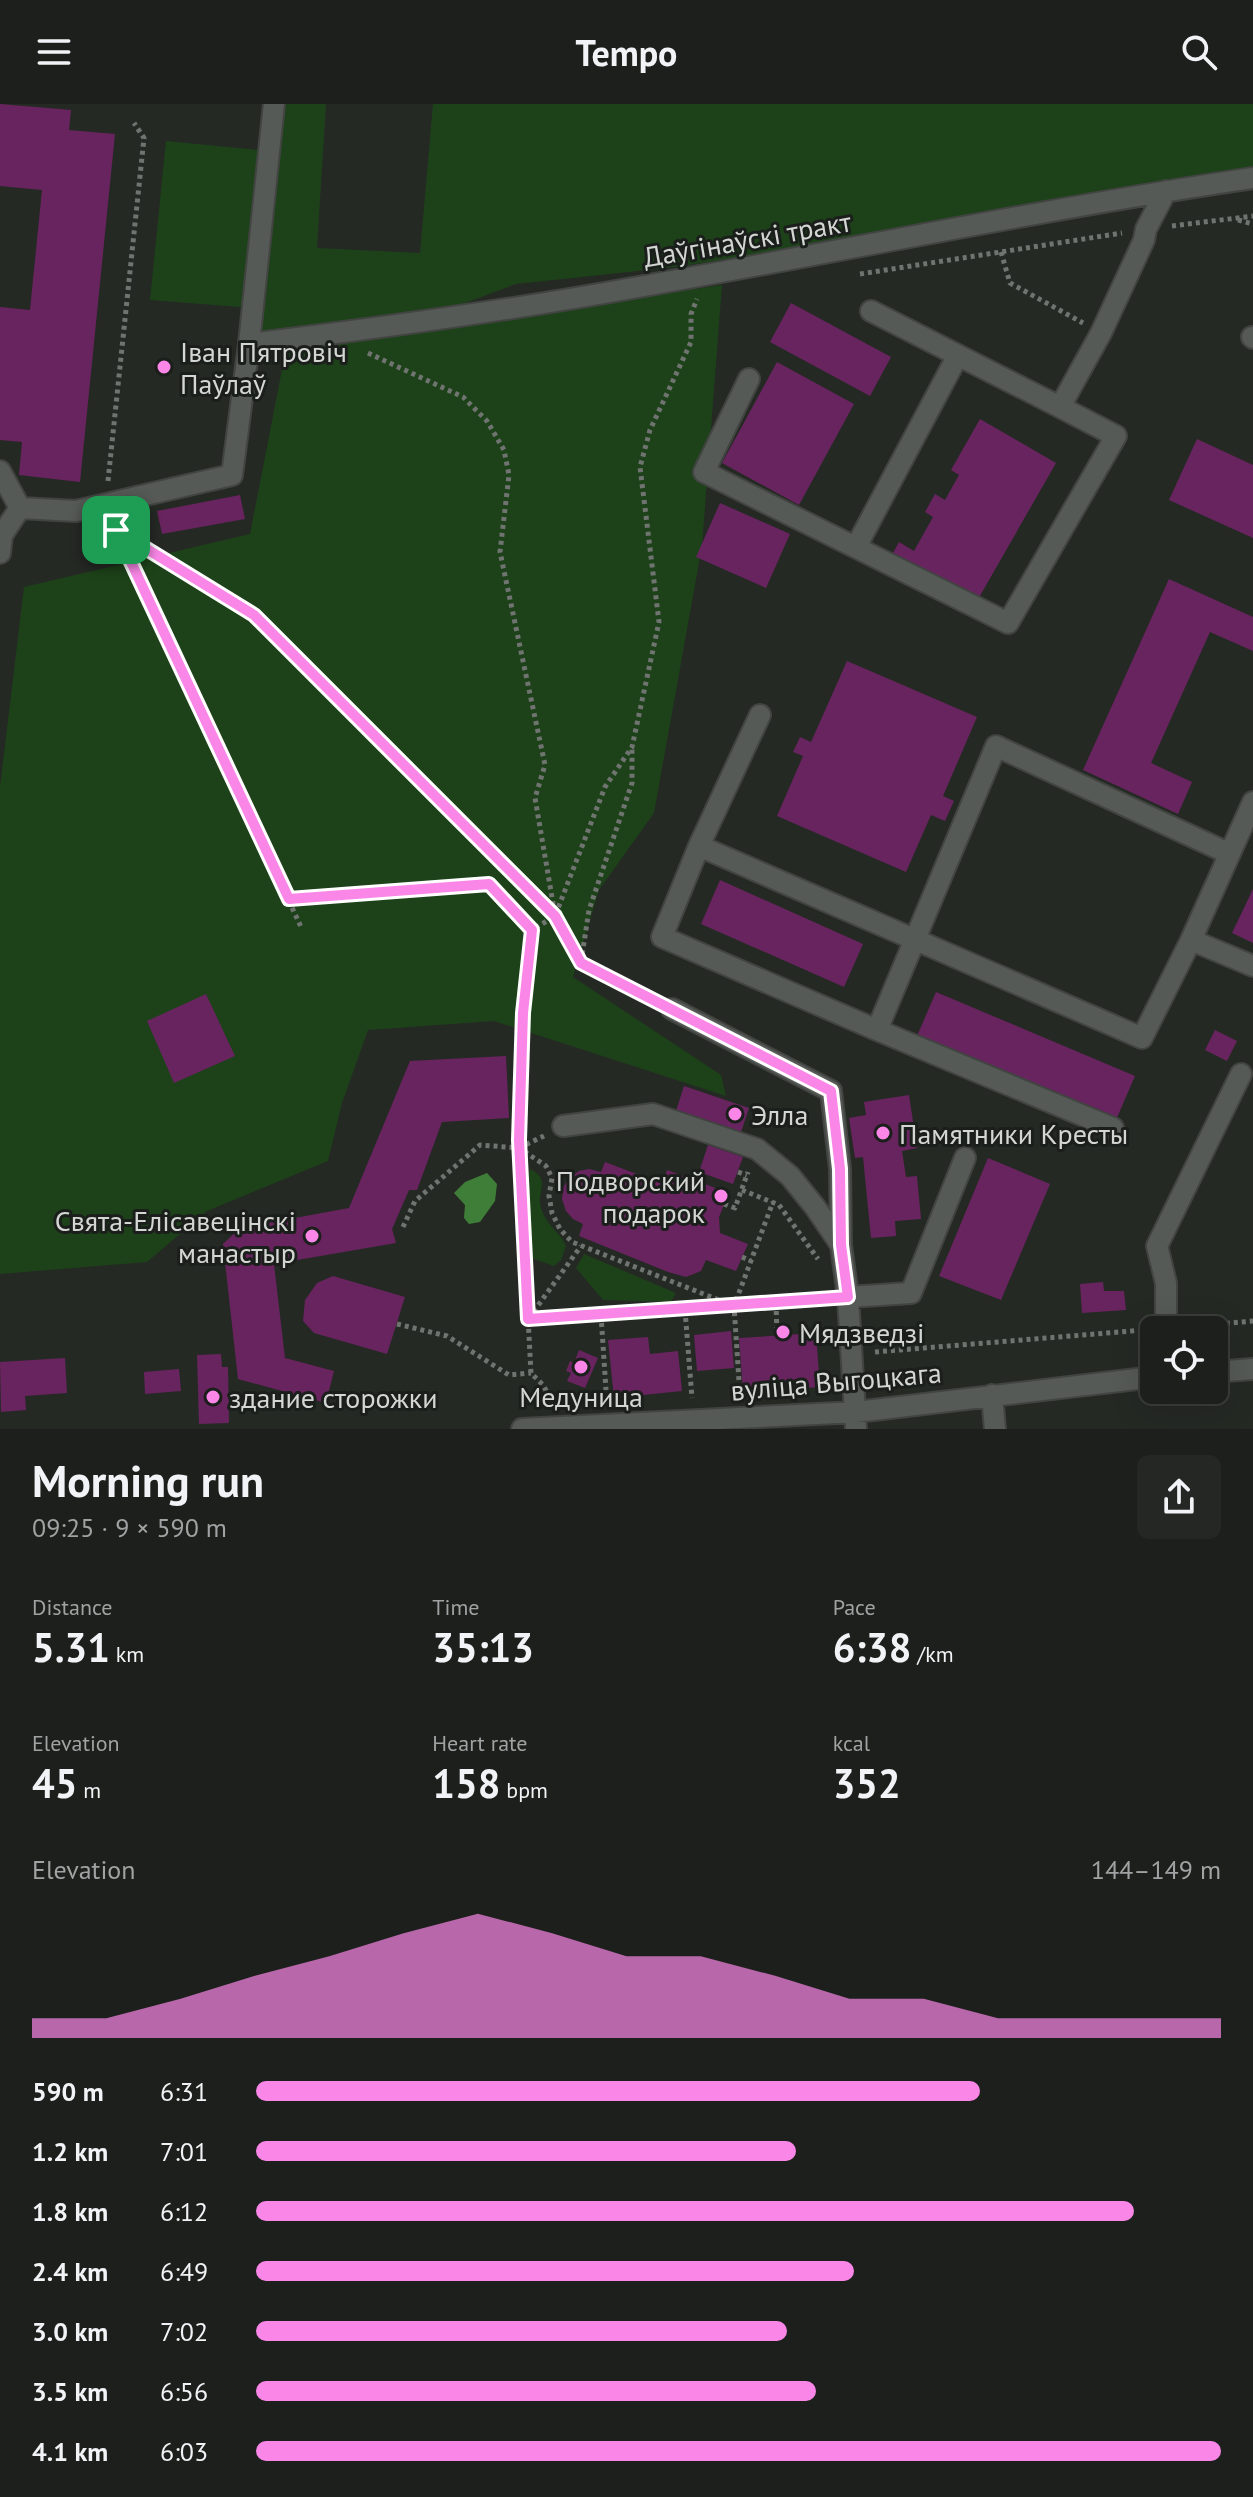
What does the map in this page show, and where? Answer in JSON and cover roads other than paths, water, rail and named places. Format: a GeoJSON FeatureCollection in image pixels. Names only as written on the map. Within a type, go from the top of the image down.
{"type":"FeatureCollection","features":[{"type":"Feature","properties":{"kind":"street"},"geometry":{"type":"LineString","coordinates":[[20,508],[76,511],[232,475],[274,104]]}},
{"type":"Feature","properties":{"kind":"street","name":"Даўгінаўскі тракт"},"geometry":{"type":"LineString","coordinates":[[249,344],[365,330],[645,286],[1166,191],[1253,178]]}},
{"type":"Feature","properties":{"kind":"street"},"geometry":{"type":"LineString","coordinates":[[1060,407],[1101,333],[1166,191]]}},
{"type":"Feature","properties":{"kind":"street"},"geometry":{"type":"LineString","coordinates":[[749,379],[704,472],[1008,623],[1116,436],[871,311]]}},
{"type":"Feature","properties":{"kind":"street"},"geometry":{"type":"LineString","coordinates":[[856,547],[958,355]]}},
{"type":"Feature","properties":{"kind":"street"},"geometry":{"type":"LineString","coordinates":[[0,471],[20,508]]}},
{"type":"Feature","properties":{"kind":"street"},"geometry":{"type":"LineString","coordinates":[[1,541],[20,508]]}},
{"type":"Feature","properties":{"kind":"street"},"geometry":{"type":"LineString","coordinates":[[760,715],[699,846],[662,937],[1113,1128]]}},
{"type":"Feature","properties":{"kind":"street"},"geometry":{"type":"LineString","coordinates":[[877,1030],[996,746],[1228,853]]}},
{"type":"Feature","properties":{"kind":"street"},"geometry":{"type":"LineString","coordinates":[[699,846],[1142,1038],[1191,940],[1253,802]]}},
{"type":"Feature","properties":{"kind":"street"},"geometry":{"type":"LineString","coordinates":[[1191,940],[1253,966]]}},
{"type":"Feature","properties":{"kind":"street"},"geometry":{"type":"LineString","coordinates":[[672,1009],[831,1091],[840,1169],[841,1245],[848,1297],[856,1421]]}},
{"type":"Feature","properties":{"kind":"street"},"geometry":{"type":"LineString","coordinates":[[1166,1316],[1166,1283],[1157,1246],[1241,1074]]}},
{"type":"Feature","properties":{"kind":"street"},"geometry":{"type":"LineString","coordinates":[[563,1126],[653,1114],[757,1149],[790,1176],[841,1245]]}},
{"type":"Feature","properties":{"kind":"street"},"geometry":{"type":"LineString","coordinates":[[848,1297],[911,1293],[965,1158]]}},
{"type":"Feature","properties":{"kind":"street"},"geometry":{"type":"LineString","coordinates":[[1228,1371],[1253,1369]]}},
{"type":"Feature","properties":{"kind":"street","name":"вуліца Выгоцкага"},"geometry":{"type":"LineString","coordinates":[[522,1429],[856,1421],[992,1395],[1140,1379]]}},
{"type":"Feature","properties":{"kind":"street"},"geometry":{"type":"LineString","coordinates":[[992,1395],[995,1429]]}},
{"type":"Feature","properties":{"kind":"place","name":"Іван Пятровіч Паўлаў"},"geometry":{"type":"Point","coordinates":[164,367]}},
{"type":"Feature","properties":{"kind":"place","name":"Элла"},"geometry":{"type":"Point","coordinates":[735,1114]}},
{"type":"Feature","properties":{"kind":"place","name":"Памятники Кресты"},"geometry":{"type":"Point","coordinates":[883,1133]}},
{"type":"Feature","properties":{"kind":"place","name":"Подворский подарок"},"geometry":{"type":"Point","coordinates":[721,1196]}},
{"type":"Feature","properties":{"kind":"place","name":"Свята-Елісавецінскі манастыр"},"geometry":{"type":"Point","coordinates":[312,1236]}},
{"type":"Feature","properties":{"kind":"place","name":"Мядзведзі"},"geometry":{"type":"Point","coordinates":[783,1332]}},
{"type":"Feature","properties":{"kind":"place","name":"Медуница"},"geometry":{"type":"Point","coordinates":[581,1367]}},
{"type":"Feature","properties":{"kind":"place","name":"здание сторожки"},"geometry":{"type":"Point","coordinates":[213,1397]}}]}
